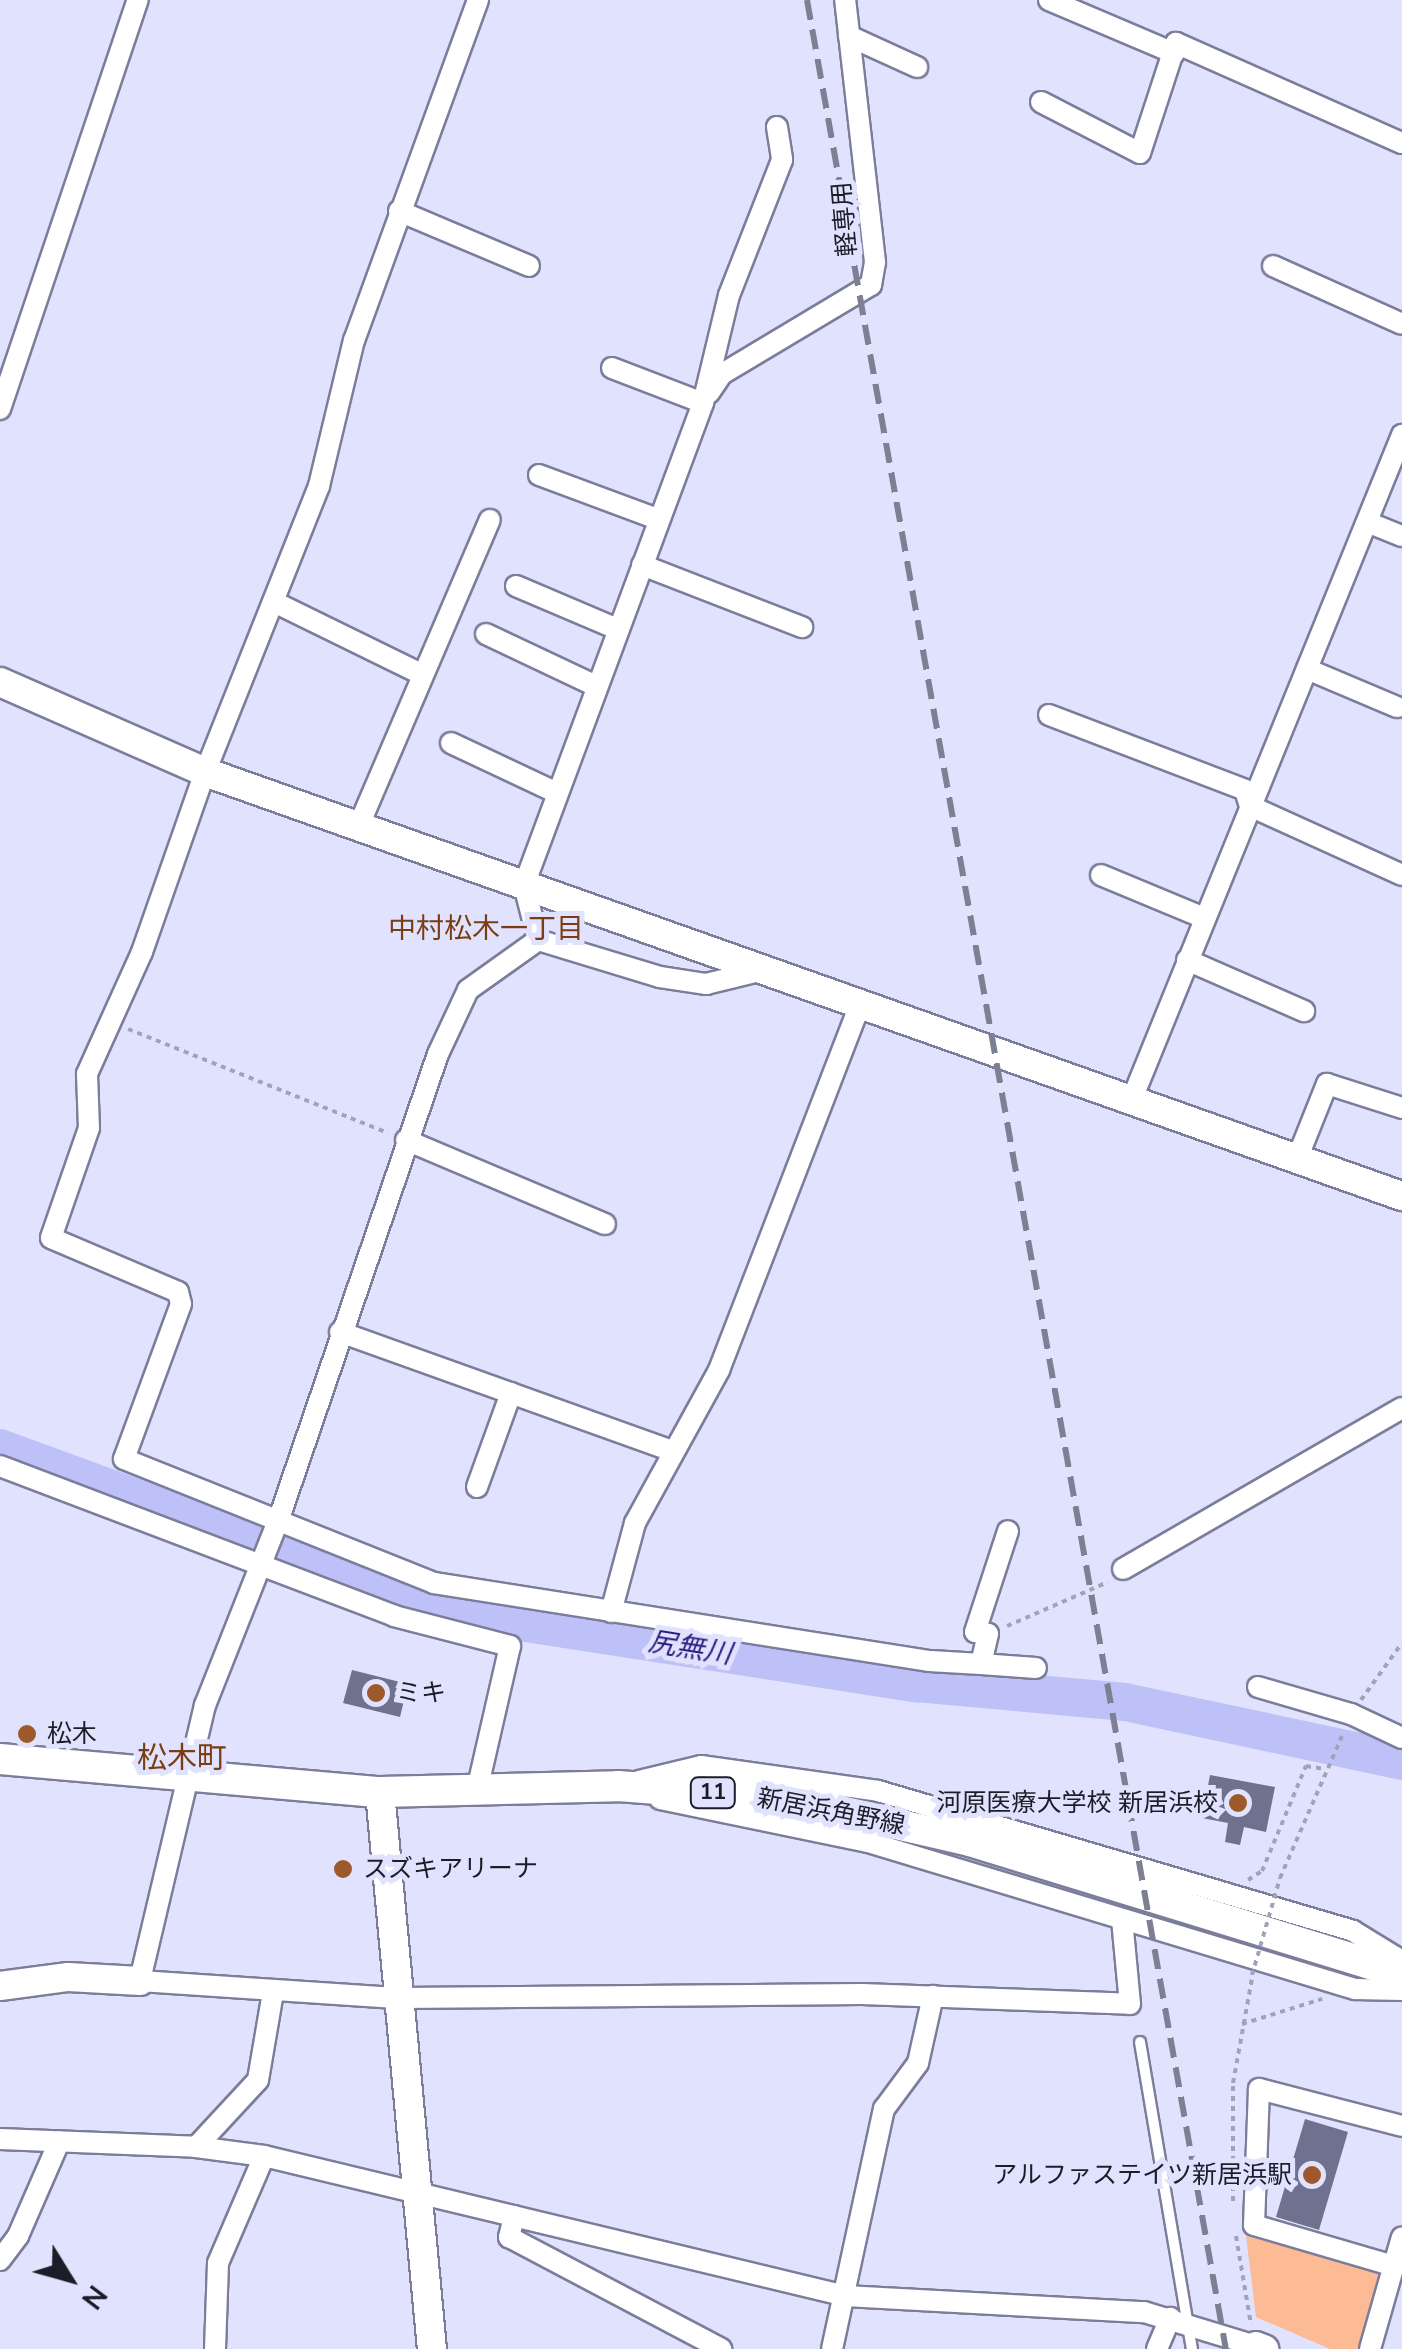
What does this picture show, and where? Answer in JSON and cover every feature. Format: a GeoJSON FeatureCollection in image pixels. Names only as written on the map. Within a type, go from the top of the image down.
{"type":"FeatureCollection","features":[{"type":"Feature","properties":{"kind":"main road","name":"新居浜角野線"},"geometry":{"type":"LineString","coordinates":[[0,1759],[380,1792],[618,1786],[788,1799],[970,1841],[1402,1974]]}},
{"type":"Feature","properties":{"kind":"street"},"geometry":{"type":"LineString","coordinates":[[0,409],[138,0]]}},
{"type":"Feature","properties":{"kind":"street"},"geometry":{"type":"LineString","coordinates":[[478,0],[354,340],[332,448],[276,603],[205,772],[142,952],[87,1074],[89,1128],[51,1238],[178,1292],[181,1304],[124,1458],[277,1523],[434,1583],[611,1612],[981,1664],[1036,1668]]}},
{"type":"Feature","properties":{"kind":"street","name":"軽専用"},"geometry":{"type":"LineString","coordinates":[[703,403],[722,374],[871,285],[874,262],[845,0]]}},
{"type":"Feature","properties":{"kind":"street"},"geometry":{"type":"LineString","coordinates":[[1049,0],[1174,53]]}},
{"type":"Feature","properties":{"kind":"street"},"geometry":{"type":"LineString","coordinates":[[849,36],[917,67]]}},
{"type":"Feature","properties":{"kind":"street"},"geometry":{"type":"LineString","coordinates":[[1040,102],[1140,153],[1176,44],[1402,143]]}},
{"type":"Feature","properties":{"kind":"street"},"geometry":{"type":"LineString","coordinates":[[538,940],[524,885],[615,628],[703,403],[728,295],[782,160],[778,127]]}},
{"type":"Feature","properties":{"kind":"street"},"geometry":{"type":"LineString","coordinates":[[399,211],[529,266]]}},
{"type":"Feature","properties":{"kind":"street"},"geometry":{"type":"LineString","coordinates":[[1273,266],[1402,324]]}},
{"type":"Feature","properties":{"kind":"street"},"geometry":{"type":"LineString","coordinates":[[612,368],[703,403]]}},
{"type":"Feature","properties":{"kind":"street"},"geometry":{"type":"LineString","coordinates":[[1132,1099],[1202,917],[1400,449]]}},
{"type":"Feature","properties":{"kind":"street"},"geometry":{"type":"LineString","coordinates":[[539,474],[657,520]]}},
{"type":"Feature","properties":{"kind":"street"},"geometry":{"type":"LineString","coordinates":[[360,825],[419,673],[490,520]]}},
{"type":"Feature","properties":{"kind":"street"},"geometry":{"type":"LineString","coordinates":[[1368,522],[1402,536]]}},
{"type":"Feature","properties":{"kind":"street"},"geometry":{"type":"LineString","coordinates":[[642,565],[802,628]]}},
{"type":"Feature","properties":{"kind":"street"},"geometry":{"type":"LineString","coordinates":[[516,586],[615,628]]}},
{"type":"Feature","properties":{"kind":"street"},"geometry":{"type":"LineString","coordinates":[[276,603],[419,673]]}},
{"type":"Feature","properties":{"kind":"street"},"geometry":{"type":"LineString","coordinates":[[486,634],[594,685]]}},
{"type":"Feature","properties":{"kind":"street"},"geometry":{"type":"LineString","coordinates":[[1306,669],[1397,707]]}},
{"type":"Feature","properties":{"kind":"street"},"geometry":{"type":"LineString","coordinates":[[0,682],[205,772],[1402,1196]]}},
{"type":"Feature","properties":{"kind":"street"},"geometry":{"type":"LineString","coordinates":[[1048,715],[1245,790],[1250,806],[1402,875]]}},
{"type":"Feature","properties":{"kind":"street"},"geometry":{"type":"LineString","coordinates":[[451,743],[555,792]]}},
{"type":"Feature","properties":{"kind":"street"},"geometry":{"type":"LineString","coordinates":[[1101,875],[1202,917]]}},
{"type":"Feature","properties":{"kind":"street"},"geometry":{"type":"LineString","coordinates":[[538,940],[660,977],[706,984],[764,970]]}},
{"type":"Feature","properties":{"kind":"street"},"geometry":{"type":"LineString","coordinates":[[140,1981],[183,1775],[277,1523],[406,1140],[468,990],[538,940]]}},
{"type":"Feature","properties":{"kind":"street"},"geometry":{"type":"LineString","coordinates":[[1187,960],[1304,1011]]}},
{"type":"Feature","properties":{"kind":"street"},"geometry":{"type":"LineString","coordinates":[[611,1612],[634,1523],[719,1370],[860,1004]]}},
{"type":"Feature","properties":{"kind":"street"},"geometry":{"type":"LineString","coordinates":[[1298,1159],[1326,1084],[1402,1108]]}},
{"type":"Feature","properties":{"kind":"street"},"geometry":{"type":"LineString","coordinates":[[406,1140],[605,1224]]}},
{"type":"Feature","properties":{"kind":"street"},"geometry":{"type":"LineString","coordinates":[[340,1332],[672,1452]]}},
{"type":"Feature","properties":{"kind":"street"},"geometry":{"type":"LineString","coordinates":[[477,1487],[511,1393]]}},
{"type":"Feature","properties":{"kind":"street"},"geometry":{"type":"LineString","coordinates":[[1123,1569],[1402,1408]]}},
{"type":"Feature","properties":{"kind":"street"},"geometry":{"type":"LineString","coordinates":[[0,1466],[263,1558],[441,1632],[510,1646],[476,1790]]}},
{"type":"Feature","properties":{"kind":"street"},"geometry":{"type":"LineString","coordinates":[[981,1664],[988,1634],[974,1632],[1008,1530]]}},
{"type":"Feature","properties":{"kind":"street"},"geometry":{"type":"LineString","coordinates":[[1258,1687],[1402,1738]]}},
{"type":"Feature","properties":{"kind":"street"},"geometry":{"type":"LineString","coordinates":[[618,1786],[701,1766],[796,1775],[989,1820],[1214,1888],[1353,1932],[1402,1961]]}},
{"type":"Feature","properties":{"kind":"street"},"geometry":{"type":"LineString","coordinates":[[618,1786],[774,1828],[868,1842],[1356,1989],[1402,1990]]}},
{"type":"Feature","properties":{"kind":"street"},"geometry":{"type":"LineString","coordinates":[[380,1792],[432,2349]]}},
{"type":"Feature","properties":{"kind":"street"},"geometry":{"type":"LineString","coordinates":[[0,1986],[68,1977],[399,1998],[933,1996],[1130,2004],[1122,1919]]}},
{"type":"Feature","properties":{"kind":"street"},"geometry":{"type":"LineString","coordinates":[[196,2147],[258,2080],[272,1992]]}},
{"type":"Feature","properties":{"kind":"street"},"geometry":{"type":"LineString","coordinates":[[832,2349],[884,2109],[918,2063],[933,1996]]}},
{"type":"Feature","properties":{"kind":"street"},"geometry":{"type":"LineString","coordinates":[[1394,2266],[1254,2225],[1259,2088],[1402,2126]]}},
{"type":"Feature","properties":{"kind":"street"},"geometry":{"type":"LineString","coordinates":[[0,2139],[196,2147],[264,2156],[846,2296],[1178,2320],[1260,2347]]}},
{"type":"Feature","properties":{"kind":"street"},"geometry":{"type":"LineString","coordinates":[[0,2260],[18,2236],[60,2142]]}},
{"type":"Feature","properties":{"kind":"street"},"geometry":{"type":"LineString","coordinates":[[215,2349],[218,2263],[264,2156]]}},
{"type":"Feature","properties":{"kind":"street"},"geometry":{"type":"LineString","coordinates":[[514,2216],[508,2237],[721,2349]]}},
{"type":"Feature","properties":{"kind":"street"},"geometry":{"type":"LineString","coordinates":[[1370,2349],[1402,2237]]}},
{"type":"Feature","properties":{"kind":"street"},"geometry":{"type":"LineString","coordinates":[[1157,2349],[1178,2320]]}},
{"type":"Feature","properties":{"kind":"lane"},"geometry":{"type":"LineString","coordinates":[[1140,2042],[1178,2320],[1192,2349]]}},
{"type":"Feature","properties":{"kind":"path"},"geometry":{"type":"LineString","coordinates":[[110,1021],[406,1140]]}},
{"type":"Feature","properties":{"kind":"path"},"geometry":{"type":"LineString","coordinates":[[988,1634],[1097,1591],[1123,1569]]}},
{"type":"Feature","properties":{"kind":"path"},"geometry":{"type":"LineString","coordinates":[[1252,1975],[1280,1878],[1328,1762],[1350,1718],[1402,1642]]}},
{"type":"Feature","properties":{"kind":"path"},"geometry":{"type":"LineString","coordinates":[[1214,1888],[1222,1878],[1249,1880],[1262,1871],[1306,1766],[1325,1769]]}},
{"type":"Feature","properties":{"kind":"path"},"geometry":{"type":"LineString","coordinates":[[1242,2024],[1356,1989]]}},
{"type":"Feature","properties":{"kind":"shaded area"},"geometry":{"type":"Polygon","coordinates":[[[1246,2236],[1376,2270],[1381,2282],[1362,2349],[1330,2349],[1256,2317],[1246,2236]]]}},
{"type":"Feature","properties":{"kind":"building","name":"ミキ"},"geometry":{"type":"Polygon","coordinates":[[[352,1670],[408,1684],[400,1717],[343,1703],[352,1670]]]}},
{"type":"Feature","properties":{"kind":"building","name":"河原医療大学校 新居浜校"},"geometry":{"type":"Polygon","coordinates":[[[1210,1775],[1275,1787],[1266,1832],[1244,1827],[1240,1845],[1225,1842],[1228,1823],[1202,1818],[1210,1775]]]}},
{"type":"Feature","properties":{"kind":"building","name":"アルファステイツ新居浜駅"},"geometry":{"type":"Polygon","coordinates":[[[1305,2119],[1348,2132],[1319,2230],[1276,2217],[1305,2119]]]}},
{"type":"Feature","properties":{"kind":"waterway","name":"尻無川"},"geometry":{"type":"LineString","coordinates":[[0,1448],[442,1610],[916,1683],[1125,1702],[1402,1761]]}},
{"type":"Feature","properties":{"kind":"railway"},"geometry":{"type":"LineString","coordinates":[[807,0],[1226,2349]]}},
{"type":"Feature","properties":{"kind":"place","name":"ミキ"},"geometry":{"type":"Point","coordinates":[376,1693]}},
{"type":"Feature","properties":{"kind":"place","name":"松木"},"geometry":{"type":"Point","coordinates":[27,1734]}},
{"type":"Feature","properties":{"kind":"place","name":"河原医療大学校 新居浜校"},"geometry":{"type":"Point","coordinates":[1238,1803]}},
{"type":"Feature","properties":{"kind":"place","name":"スズキアリーナ"},"geometry":{"type":"Point","coordinates":[343,1869]}},
{"type":"Feature","properties":{"kind":"place","name":"アルファステイツ新居浜駅"},"geometry":{"type":"Point","coordinates":[1312,2175]}},
{"type":"Feature","properties":{"kind":"district","name":"中村松木一丁目"},"geometry":{"type":"Point","coordinates":[486,929]}},
{"type":"Feature","properties":{"kind":"district","name":"松木町"},"geometry":{"type":"Point","coordinates":[182,1759]}}]}
